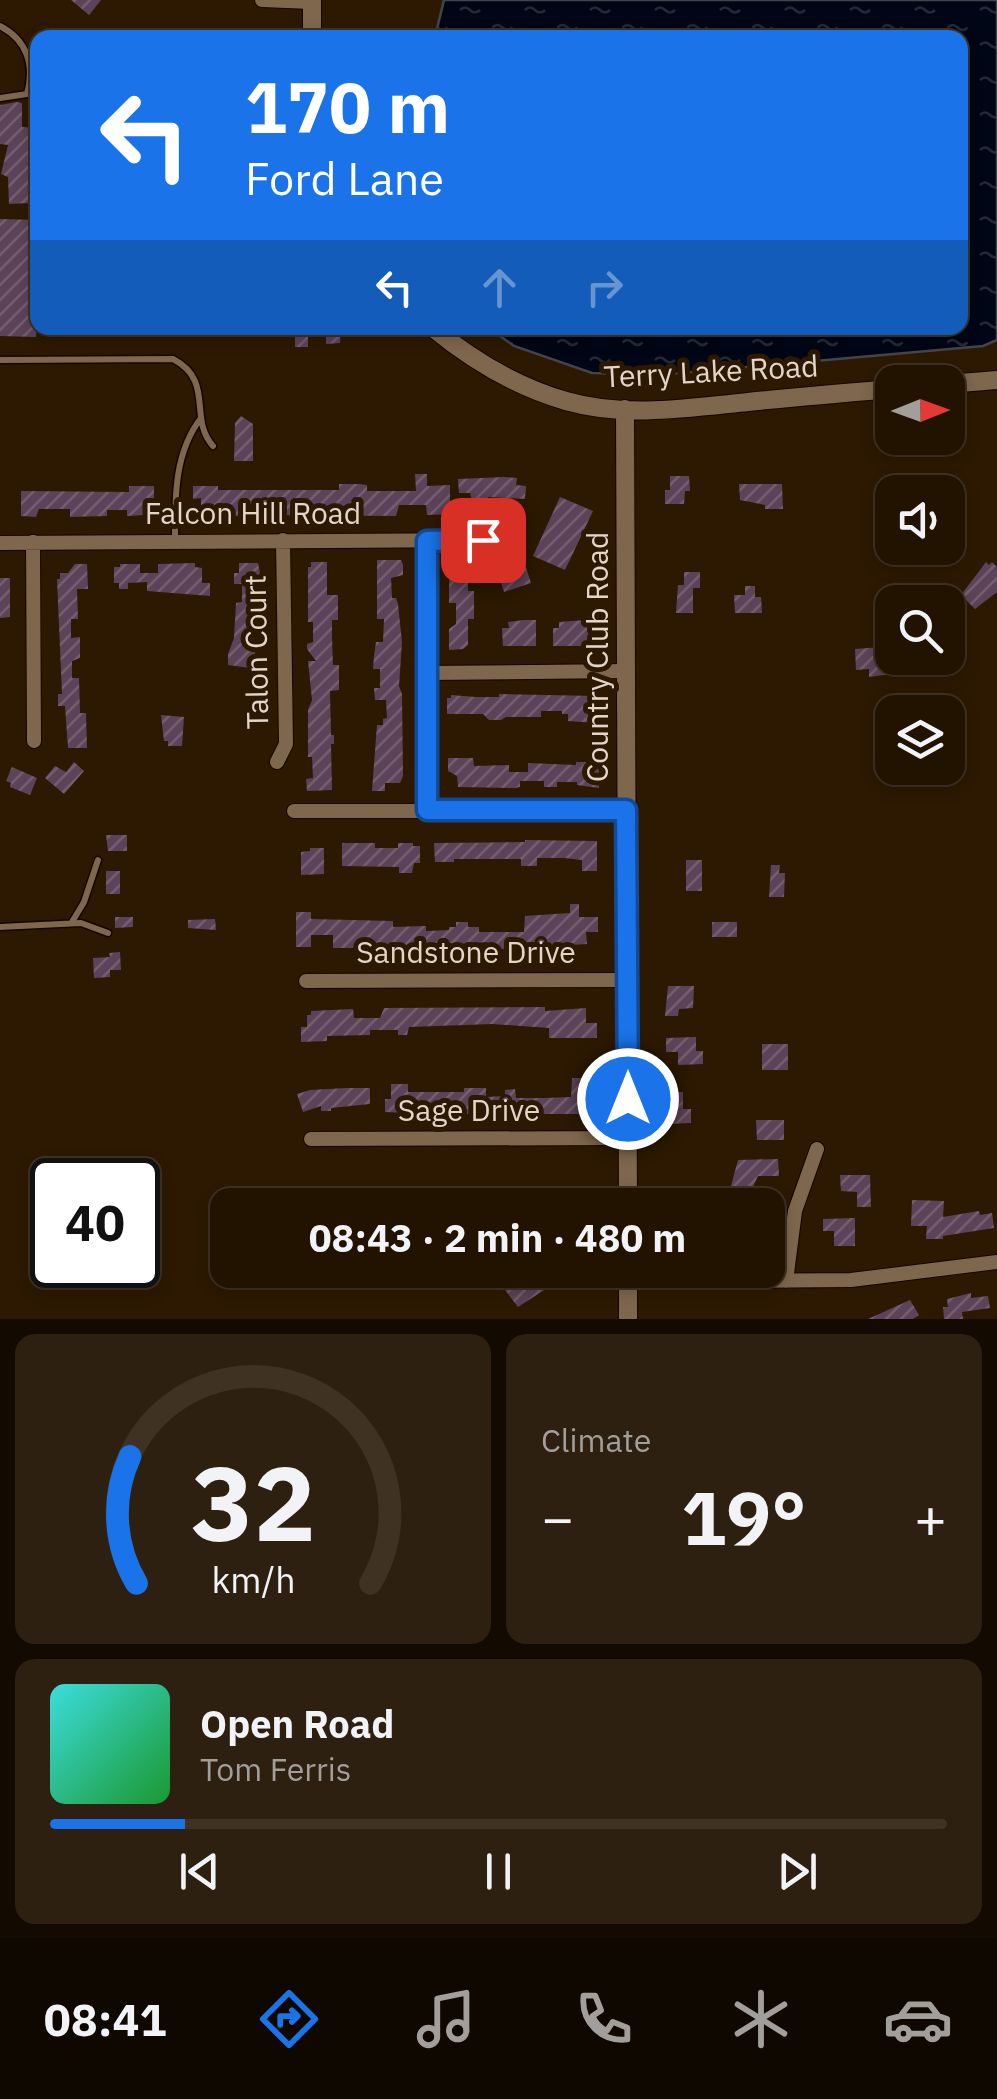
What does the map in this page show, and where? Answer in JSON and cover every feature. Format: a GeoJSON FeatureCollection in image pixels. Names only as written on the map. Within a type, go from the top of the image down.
{"type":"FeatureCollection","features":[{"type":"Feature","properties":{"kind":"street"},"geometry":{"type":"LineString","coordinates":[[262,0],[312,1],[312,30]]}},
{"type":"Feature","properties":{"kind":"street","name":"Terry Lake Road"},"geometry":{"type":"LineString","coordinates":[[442,335],[462,352],[528,386],[566,401],[624,410],[875,391]]}},
{"type":"Feature","properties":{"kind":"street"},"geometry":{"type":"LineString","coordinates":[[965,383],[997,380]]}},
{"type":"Feature","properties":{"kind":"street","name":"Country Club Road"},"geometry":{"type":"LineString","coordinates":[[624,410],[628,1188]]}},
{"type":"Feature","properties":{"kind":"street","name":"Falcon Hill Road"},"geometry":{"type":"LineString","coordinates":[[0,543],[483,540],[504,530]]}},
{"type":"Feature","properties":{"kind":"street","name":"Talon Court"},"geometry":{"type":"LineString","coordinates":[[277,762],[286,744],[283,540]]}},
{"type":"Feature","properties":{"kind":"street"},"geometry":{"type":"LineString","coordinates":[[427,541],[427,810]]}},
{"type":"Feature","properties":{"kind":"street"},"geometry":{"type":"LineString","coordinates":[[33,542],[34,741]]}},
{"type":"Feature","properties":{"kind":"street"},"geometry":{"type":"LineString","coordinates":[[428,673],[626,672]]}},
{"type":"Feature","properties":{"kind":"street"},"geometry":{"type":"LineString","coordinates":[[294,810],[626,810]]}},
{"type":"Feature","properties":{"kind":"street","name":"Sandstone Drive"},"geometry":{"type":"LineString","coordinates":[[306,981],[627,980]]}},
{"type":"Feature","properties":{"kind":"street","name":"Sage Drive"},"geometry":{"type":"LineString","coordinates":[[311,1139],[628,1138]]}},
{"type":"Feature","properties":{"kind":"street"},"geometry":{"type":"LineString","coordinates":[[817,1149],[795,1211],[786,1281],[850,1280],[997,1262]]}},
{"type":"Feature","properties":{"kind":"street"},"geometry":{"type":"LineString","coordinates":[[628,1288],[628,1319]]}},
{"type":"Feature","properties":{"kind":"lane"},"geometry":{"type":"LineString","coordinates":[[0,26],[23,43],[30,70]]}},
{"type":"Feature","properties":{"kind":"lane"},"geometry":{"type":"LineString","coordinates":[[0,98],[27,94],[30,84]]}},
{"type":"Feature","properties":{"kind":"lane"},"geometry":{"type":"LineString","coordinates":[[0,360],[173,360],[184,365],[201,393],[205,437],[213,446]]}},
{"type":"Feature","properties":{"kind":"lane"},"geometry":{"type":"LineString","coordinates":[[174,542],[175,499],[183,450],[202,418]]}},
{"type":"Feature","properties":{"kind":"lane"},"geometry":{"type":"LineString","coordinates":[[71,924],[84,902],[98,860]]}},
{"type":"Feature","properties":{"kind":"lane"},"geometry":{"type":"LineString","coordinates":[[0,927],[80,923],[108,933]]}},
{"type":"Feature","properties":{"kind":"water"},"geometry":{"type":"Polygon","coordinates":[[[444,0],[997,0],[997,340],[983,346],[659,375],[592,373],[514,346],[499,335],[968,335],[968,30],[437,30],[444,0]]]}},
{"type":"Feature","properties":{"kind":"building"},"geometry":{"type":"Polygon","coordinates":[[[71,0],[101,0],[89,15],[71,0]]]}},
{"type":"Feature","properties":{"kind":"building"},"geometry":{"type":"Polygon","coordinates":[[[22,103],[22,127],[30,128],[30,203],[9,204],[8,177],[1,174],[8,145],[0,144],[0,105],[22,103]]]}},
{"type":"Feature","properties":{"kind":"building"},"geometry":{"type":"Polygon","coordinates":[[[0,219],[30,220],[30,335],[36,337],[0,336],[0,219]]]}},
{"type":"Feature","properties":{"kind":"building"},"geometry":{"type":"Polygon","coordinates":[[[295,335],[308,335],[308,347],[295,347],[295,335]]]}},
{"type":"Feature","properties":{"kind":"building"},"geometry":{"type":"Polygon","coordinates":[[[326,335],[341,335],[340,343],[326,344],[326,335]]]}},
{"type":"Feature","properties":{"kind":"building"},"geometry":{"type":"Polygon","coordinates":[[[241,416],[253,424],[253,461],[234,461],[235,423],[241,416]]]}},
{"type":"Feature","properties":{"kind":"building"},"geometry":{"type":"Polygon","coordinates":[[[415,474],[427,474],[427,486],[450,485],[450,514],[427,515],[426,505],[399,505],[396,516],[265,515],[265,504],[247,504],[243,516],[209,516],[201,513],[201,498],[193,499],[193,486],[218,486],[218,490],[339,490],[339,484],[359,484],[367,485],[367,491],[416,491],[415,474]]]}},
{"type":"Feature","properties":{"kind":"building"},"geometry":{"type":"Polygon","coordinates":[[[670,476],[689,476],[690,491],[685,491],[684,504],[665,504],[670,476]]]}},
{"type":"Feature","properties":{"kind":"building"},"geometry":{"type":"Polygon","coordinates":[[[517,478],[516,485],[526,486],[525,499],[488,497],[488,503],[473,504],[470,493],[459,493],[458,479],[517,478]]]}},
{"type":"Feature","properties":{"kind":"building"},"geometry":{"type":"Polygon","coordinates":[[[739,484],[782,484],[783,509],[765,509],[765,505],[740,500],[739,484]]]}},
{"type":"Feature","properties":{"kind":"building"},"geometry":{"type":"Polygon","coordinates":[[[129,486],[154,486],[154,499],[146,499],[145,515],[127,516],[127,510],[107,510],[107,516],[70,517],[70,509],[39,509],[36,517],[21,516],[21,491],[129,492],[129,486]]]}},
{"type":"Feature","properties":{"kind":"building"},"geometry":{"type":"Polygon","coordinates":[[[560,497],[593,511],[565,570],[533,556],[560,497]]]}},
{"type":"Feature","properties":{"kind":"building"},"geometry":{"type":"Polygon","coordinates":[[[523,558],[531,583],[504,592],[498,574],[514,569],[511,562],[523,558]]]}},
{"type":"Feature","properties":{"kind":"building"},"geometry":{"type":"Polygon","coordinates":[[[452,559],[468,559],[468,591],[474,591],[474,619],[468,619],[468,645],[449,650],[449,629],[456,624],[456,603],[449,603],[452,559]]]}},
{"type":"Feature","properties":{"kind":"building"},"geometry":{"type":"Polygon","coordinates":[[[377,560],[401,560],[403,565],[403,575],[391,578],[402,642],[399,686],[403,776],[400,783],[385,783],[385,791],[372,791],[377,725],[383,725],[387,718],[386,700],[375,700],[374,688],[380,688],[380,669],[373,669],[376,642],[383,642],[384,619],[377,619],[377,560]]]}},
{"type":"Feature","properties":{"kind":"building"},"geometry":{"type":"Polygon","coordinates":[[[311,562],[327,562],[327,595],[338,595],[338,620],[332,620],[332,638],[333,665],[339,665],[339,690],[330,691],[334,735],[332,790],[307,791],[306,779],[313,778],[312,757],[308,757],[308,710],[312,700],[308,661],[316,661],[307,649],[307,644],[313,642],[313,622],[308,622],[311,562]]]}},
{"type":"Feature","properties":{"kind":"building"},"geometry":{"type":"Polygon","coordinates":[[[986,562],[997,567],[997,592],[975,609],[965,599],[965,590],[986,562]]]}},
{"type":"Feature","properties":{"kind":"building"},"geometry":{"type":"Polygon","coordinates":[[[195,563],[195,567],[202,568],[202,583],[210,583],[210,596],[147,591],[147,582],[128,583],[128,589],[119,589],[119,583],[114,583],[114,567],[120,564],[140,564],[140,573],[158,573],[158,564],[195,563]]]}},
{"type":"Feature","properties":{"kind":"building"},"geometry":{"type":"Polygon","coordinates":[[[239,563],[258,563],[261,578],[260,634],[253,634],[257,669],[228,665],[236,603],[242,602],[242,584],[234,584],[239,563]]]}},
{"type":"Feature","properties":{"kind":"building"},"geometry":{"type":"Polygon","coordinates":[[[75,564],[87,564],[88,589],[77,589],[78,619],[71,619],[71,638],[80,637],[80,658],[72,661],[72,678],[79,678],[87,748],[68,748],[65,706],[58,706],[58,694],[62,694],[57,579],[75,564]]]}},
{"type":"Feature","properties":{"kind":"building"},"geometry":{"type":"Polygon","coordinates":[[[684,572],[700,572],[700,588],[693,588],[693,613],[676,613],[678,585],[684,585],[684,572]]]}},
{"type":"Feature","properties":{"kind":"building"},"geometry":{"type":"Polygon","coordinates":[[[0,578],[10,578],[10,617],[0,618],[0,578]]]}},
{"type":"Feature","properties":{"kind":"building"},"geometry":{"type":"Polygon","coordinates":[[[745,586],[755,586],[755,597],[761,597],[762,613],[735,613],[734,595],[745,595],[745,586]]]}},
{"type":"Feature","properties":{"kind":"building"},"geometry":{"type":"Polygon","coordinates":[[[536,620],[536,646],[503,646],[502,628],[509,628],[508,622],[536,620]]]}},
{"type":"Feature","properties":{"kind":"building"},"geometry":{"type":"Polygon","coordinates":[[[586,620],[591,646],[553,646],[553,628],[559,628],[559,622],[586,620]]]}},
{"type":"Feature","properties":{"kind":"building"},"geometry":{"type":"Polygon","coordinates":[[[875,648],[875,675],[884,675],[869,677],[869,669],[856,670],[855,649],[875,648]]]}},
{"type":"Feature","properties":{"kind":"building"},"geometry":{"type":"Polygon","coordinates":[[[451,695],[596,696],[596,723],[568,721],[568,714],[562,711],[541,711],[541,717],[501,720],[489,720],[483,714],[447,714],[447,698],[451,695]]]}},
{"type":"Feature","properties":{"kind":"building"},"geometry":{"type":"Polygon","coordinates":[[[161,715],[184,717],[182,746],[168,746],[168,741],[164,741],[161,715]]]}},
{"type":"Feature","properties":{"kind":"building"},"geometry":{"type":"Polygon","coordinates":[[[448,758],[473,758],[474,766],[509,765],[509,772],[528,772],[528,763],[586,762],[599,765],[599,788],[577,782],[544,787],[544,781],[520,781],[520,787],[515,788],[458,787],[457,776],[448,771],[448,758]]]}},
{"type":"Feature","properties":{"kind":"building"},"geometry":{"type":"Polygon","coordinates":[[[74,762],[84,771],[64,794],[45,778],[55,766],[66,772],[74,762]]]}},
{"type":"Feature","properties":{"kind":"building"},"geometry":{"type":"Polygon","coordinates":[[[12,767],[37,778],[30,795],[10,787],[11,783],[6,781],[12,767]]]}},
{"type":"Feature","properties":{"kind":"building"},"geometry":{"type":"Polygon","coordinates":[[[106,835],[127,835],[127,851],[108,851],[106,835]]]}},
{"type":"Feature","properties":{"kind":"building"},"geometry":{"type":"Polygon","coordinates":[[[597,841],[597,871],[582,871],[582,860],[564,858],[537,858],[537,866],[521,866],[521,859],[435,862],[434,843],[597,841]]]}},
{"type":"Feature","properties":{"kind":"building"},"geometry":{"type":"Polygon","coordinates":[[[342,843],[398,848],[398,843],[413,843],[420,846],[420,863],[414,863],[412,873],[399,873],[399,867],[342,866],[342,843]]]}},
{"type":"Feature","properties":{"kind":"building"},"geometry":{"type":"Polygon","coordinates":[[[324,848],[324,874],[301,875],[301,852],[324,848]]]}},
{"type":"Feature","properties":{"kind":"building"},"geometry":{"type":"Polygon","coordinates":[[[686,860],[702,860],[702,891],[686,891],[686,860]]]}},
{"type":"Feature","properties":{"kind":"building"},"geometry":{"type":"Polygon","coordinates":[[[771,865],[780,865],[779,873],[785,873],[784,897],[769,897],[771,865]]]}},
{"type":"Feature","properties":{"kind":"building"},"geometry":{"type":"Polygon","coordinates":[[[106,871],[120,871],[120,894],[106,894],[106,871]]]}},
{"type":"Feature","properties":{"kind":"building"},"geometry":{"type":"Polygon","coordinates":[[[570,904],[579,904],[579,917],[598,917],[598,932],[586,932],[587,944],[507,949],[487,949],[487,942],[462,946],[333,948],[333,935],[311,935],[311,947],[296,947],[296,912],[311,912],[311,919],[393,921],[393,927],[426,926],[426,931],[449,930],[456,927],[456,922],[468,922],[468,927],[479,927],[479,932],[524,932],[525,916],[570,913],[570,904]]]}},
{"type":"Feature","properties":{"kind":"building"},"geometry":{"type":"Polygon","coordinates":[[[115,917],[133,917],[133,927],[115,928],[115,917]]]}},
{"type":"Feature","properties":{"kind":"building"},"geometry":{"type":"Polygon","coordinates":[[[215,919],[216,930],[188,928],[188,920],[215,919]]]}},
{"type":"Feature","properties":{"kind":"building"},"geometry":{"type":"Polygon","coordinates":[[[712,922],[737,922],[737,937],[712,937],[712,922]]]}},
{"type":"Feature","properties":{"kind":"building"},"geometry":{"type":"Polygon","coordinates":[[[120,952],[121,970],[110,970],[110,977],[94,978],[93,958],[120,952]]]}},
{"type":"Feature","properties":{"kind":"building"},"geometry":{"type":"Polygon","coordinates":[[[668,986],[694,986],[693,1008],[679,1009],[678,1016],[665,1016],[668,986]]]}},
{"type":"Feature","properties":{"kind":"building"},"geometry":{"type":"Polygon","coordinates":[[[545,1007],[545,1011],[586,1008],[586,1023],[597,1023],[597,1038],[549,1038],[549,1028],[492,1024],[409,1027],[407,1035],[398,1035],[398,1030],[370,1030],[370,1035],[327,1036],[327,1041],[301,1042],[301,1027],[307,1027],[311,1011],[353,1009],[354,1018],[380,1018],[384,1008],[545,1007]]]}},
{"type":"Feature","properties":{"kind":"building"},"geometry":{"type":"Polygon","coordinates":[[[696,1037],[696,1051],[703,1051],[703,1064],[678,1065],[678,1052],[666,1052],[666,1038],[696,1037]]]}},
{"type":"Feature","properties":{"kind":"building"},"geometry":{"type":"Polygon","coordinates":[[[762,1044],[788,1044],[788,1070],[762,1070],[762,1044]]]}},
{"type":"Feature","properties":{"kind":"building"},"geometry":{"type":"Polygon","coordinates":[[[572,1078],[599,1078],[599,1102],[594,1107],[585,1107],[585,1114],[514,1114],[491,1112],[491,1108],[473,1108],[473,1114],[457,1114],[457,1109],[427,1109],[427,1114],[385,1112],[385,1099],[391,1099],[391,1084],[408,1084],[408,1092],[486,1088],[486,1097],[505,1096],[505,1090],[515,1089],[516,1098],[545,1098],[571,1097],[572,1078]]]}},
{"type":"Feature","properties":{"kind":"building"},"geometry":{"type":"Polygon","coordinates":[[[370,1088],[370,1104],[331,1111],[321,1111],[321,1106],[303,1112],[297,1094],[310,1090],[370,1088]]]}},
{"type":"Feature","properties":{"kind":"building"},"geometry":{"type":"Polygon","coordinates":[[[668,1092],[683,1092],[683,1109],[691,1109],[691,1123],[668,1124],[668,1092]]]}},
{"type":"Feature","properties":{"kind":"building"},"geometry":{"type":"Polygon","coordinates":[[[756,1120],[784,1120],[784,1140],[757,1140],[756,1120]]]}},
{"type":"Feature","properties":{"kind":"building"},"geometry":{"type":"Polygon","coordinates":[[[778,1159],[779,1176],[758,1176],[752,1188],[730,1188],[738,1160],[778,1159]]]}},
{"type":"Feature","properties":{"kind":"building"},"geometry":{"type":"Polygon","coordinates":[[[840,1175],[870,1175],[871,1207],[857,1207],[857,1192],[841,1191],[840,1175]]]}},
{"type":"Feature","properties":{"kind":"building"},"geometry":{"type":"Polygon","coordinates":[[[912,1200],[944,1201],[943,1217],[979,1211],[980,1215],[992,1213],[994,1228],[926,1239],[927,1226],[911,1226],[912,1200]]]}},
{"type":"Feature","properties":{"kind":"building"},"geometry":{"type":"Polygon","coordinates":[[[855,1218],[855,1246],[834,1246],[834,1231],[823,1231],[823,1219],[855,1218]]]}},
{"type":"Feature","properties":{"kind":"building"},"geometry":{"type":"Polygon","coordinates":[[[507,1288],[547,1288],[518,1307],[505,1290],[507,1288]]]}},
{"type":"Feature","properties":{"kind":"building"},"geometry":{"type":"Polygon","coordinates":[[[971,1293],[971,1298],[988,1296],[990,1308],[962,1312],[963,1319],[944,1319],[947,1299],[971,1293]]]}},
{"type":"Feature","properties":{"kind":"building"},"geometry":{"type":"Polygon","coordinates":[[[910,1300],[919,1315],[913,1319],[868,1319],[910,1300]]]}},
{"type":"Feature","properties":{"kind":"route"},"geometry":{"type":"LineString","coordinates":[[483,540],[427,541],[427,810],[626,810],[628,1099]]}}]}
